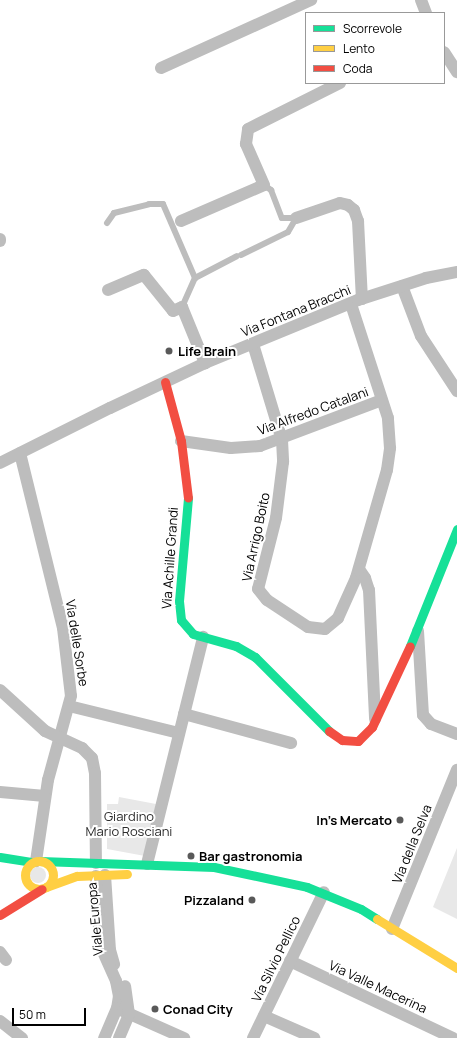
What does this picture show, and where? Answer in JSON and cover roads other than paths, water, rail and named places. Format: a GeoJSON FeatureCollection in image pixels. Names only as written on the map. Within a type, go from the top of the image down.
{"type":"FeatureCollection","features":[{"type":"Feature","properties":{"kind":"street"},"geometry":{"type":"LineString","coordinates":[[161,68],[311,0]]}},
{"type":"Feature","properties":{"kind":"street"},"geometry":{"type":"LineString","coordinates":[[421,0],[426,12]]}},
{"type":"Feature","properties":{"kind":"street"},"geometry":{"type":"LineString","coordinates":[[445,54],[457,72]]}},
{"type":"Feature","properties":{"kind":"street"},"geometry":{"type":"LineString","coordinates":[[181,221],[264,185],[246,144],[248,129],[338,84]]}},
{"type":"Feature","properties":{"kind":"street"},"geometry":{"type":"LineString","coordinates":[[296,218],[340,203],[348,204],[354,210],[358,222],[362,299]]}},
{"type":"Feature","properties":{"kind":"street","name":"Via Fontana Bracchi"},"geometry":{"type":"LineString","coordinates":[[0,464],[205,363],[362,299],[402,286],[457,272]]}},
{"type":"Feature","properties":{"kind":"street"},"geometry":{"type":"LineString","coordinates":[[108,290],[144,275],[173,311],[182,307],[205,363]]}},
{"type":"Feature","properties":{"kind":"street"},"geometry":{"type":"LineString","coordinates":[[402,286],[424,342],[457,391]]}},
{"type":"Feature","properties":{"kind":"street","name":"Via Arrigo Boito"},"geometry":{"type":"LineString","coordinates":[[253,344],[282,440],[282,485],[276,518],[259,581],[260,593],[308,627],[322,630],[336,621],[359,569],[390,455],[389,424],[351,304]]}},
{"type":"Feature","properties":{"kind":"street","name":"Via Achille Grandi"},"geometry":{"type":"LineString","coordinates":[[165,382],[181,441],[188,503],[180,615],[190,632],[236,646],[255,657],[325,728],[342,740],[354,742],[362,739],[375,720]]}},
{"type":"Feature","properties":{"kind":"street","name":"Via Alfredo Catalani"},"geometry":{"type":"LineString","coordinates":[[181,441],[239,448],[282,440],[382,400]]}},
{"type":"Feature","properties":{"kind":"street","name":"Via delle Sorbe"},"geometry":{"type":"LineString","coordinates":[[20,453],[63,628],[70,692],[69,706],[45,796],[36,861]]}},
{"type":"Feature","properties":{"kind":"street"},"geometry":{"type":"LineString","coordinates":[[375,720],[418,628],[457,529]]}},
{"type":"Feature","properties":{"kind":"street"},"geometry":{"type":"LineString","coordinates":[[359,569],[365,578],[369,590],[375,720]]}},
{"type":"Feature","properties":{"kind":"street"},"geometry":{"type":"LineString","coordinates":[[418,628],[423,715],[431,724],[457,734]]}},
{"type":"Feature","properties":{"kind":"street"},"geometry":{"type":"LineString","coordinates":[[146,864],[203,637]]}},
{"type":"Feature","properties":{"kind":"street"},"geometry":{"type":"LineString","coordinates":[[0,690],[29,718],[60,738],[82,748],[93,762],[100,870]]}},
{"type":"Feature","properties":{"kind":"street"},"geometry":{"type":"LineString","coordinates":[[69,706],[179,732]]}},
{"type":"Feature","properties":{"kind":"street"},"geometry":{"type":"LineString","coordinates":[[184,714],[291,743]]}},
{"type":"Feature","properties":{"kind":"street","name":"Via della Selva"},"geometry":{"type":"LineString","coordinates":[[392,929],[457,770]]}},
{"type":"Feature","properties":{"kind":"street"},"geometry":{"type":"LineString","coordinates":[[0,792],[45,796]]}},
{"type":"Feature","properties":{"kind":"street"},"geometry":{"type":"LineString","coordinates":[[0,857],[130,874],[146,864],[234,870],[324,892],[361,909],[457,968]]}},
{"type":"Feature","properties":{"kind":"street"},"geometry":{"type":"LineString","coordinates":[[0,857],[25,876],[32,887],[44,888],[52,881],[53,872],[48,864],[36,861],[27,866],[25,876],[1,914]]}},
{"type":"Feature","properties":{"kind":"street"},"geometry":{"type":"LineString","coordinates":[[1,914],[44,888],[69,878],[100,870]]}},
{"type":"Feature","properties":{"kind":"street","name":"Viale Europa"},"geometry":{"type":"LineString","coordinates":[[100,870],[99,938],[104,957],[117,984],[119,996],[117,1008],[104,1038]]}},
{"type":"Feature","properties":{"kind":"street","name":"Viale Europa"},"geometry":{"type":"LineString","coordinates":[[100,870],[110,952],[124,982],[129,1014]]}},
{"type":"Feature","properties":{"kind":"street","name":"Via Silvio Pellico"},"geometry":{"type":"LineString","coordinates":[[254,1038],[324,892]]}},
{"type":"Feature","properties":{"kind":"street","name":"Via Valle Macerina"},"geometry":{"type":"LineString","coordinates":[[290,961],[453,1038]]}},
{"type":"Feature","properties":{"kind":"street"},"geometry":{"type":"LineString","coordinates":[[117,1008],[184,1038]]}},
{"type":"Feature","properties":{"kind":"street"},"geometry":{"type":"LineString","coordinates":[[119,1038],[129,1014]]}},
{"type":"Feature","properties":{"kind":"street"},"geometry":{"type":"LineString","coordinates":[[264,1016],[314,1038]]}},
{"type":"Feature","properties":{"kind":"street"},"geometry":{"type":"LineString","coordinates":[[0,1021],[22,1038]]}},
{"type":"Feature","properties":{"kind":"lane"},"geometry":{"type":"LineString","coordinates":[[182,307],[195,278],[288,232],[296,218],[282,218],[271,190],[264,185]]}},
{"type":"Feature","properties":{"kind":"lane"},"geometry":{"type":"LineString","coordinates":[[107,223],[114,213],[150,204],[164,204],[195,278]]}},
{"type":"Feature","properties":{"kind":"place","name":"Life Brain"},"geometry":{"type":"Point","coordinates":[169,351]}},
{"type":"Feature","properties":{"kind":"place","name":"In's Mercato"},"geometry":{"type":"Point","coordinates":[400,820]}},
{"type":"Feature","properties":{"kind":"place","name":"Bar gastronomia"},"geometry":{"type":"Point","coordinates":[191,856]}},
{"type":"Feature","properties":{"kind":"place","name":"Pizzaland"},"geometry":{"type":"Point","coordinates":[252,900]}},
{"type":"Feature","properties":{"kind":"place","name":"Conad City"},"geometry":{"type":"Point","coordinates":[155,1009]}},
{"type":"Feature","properties":{"kind":"park label","name":"Giardino Mario Rosciani"},"geometry":{"type":"Point","coordinates":[129,824]}}]}
